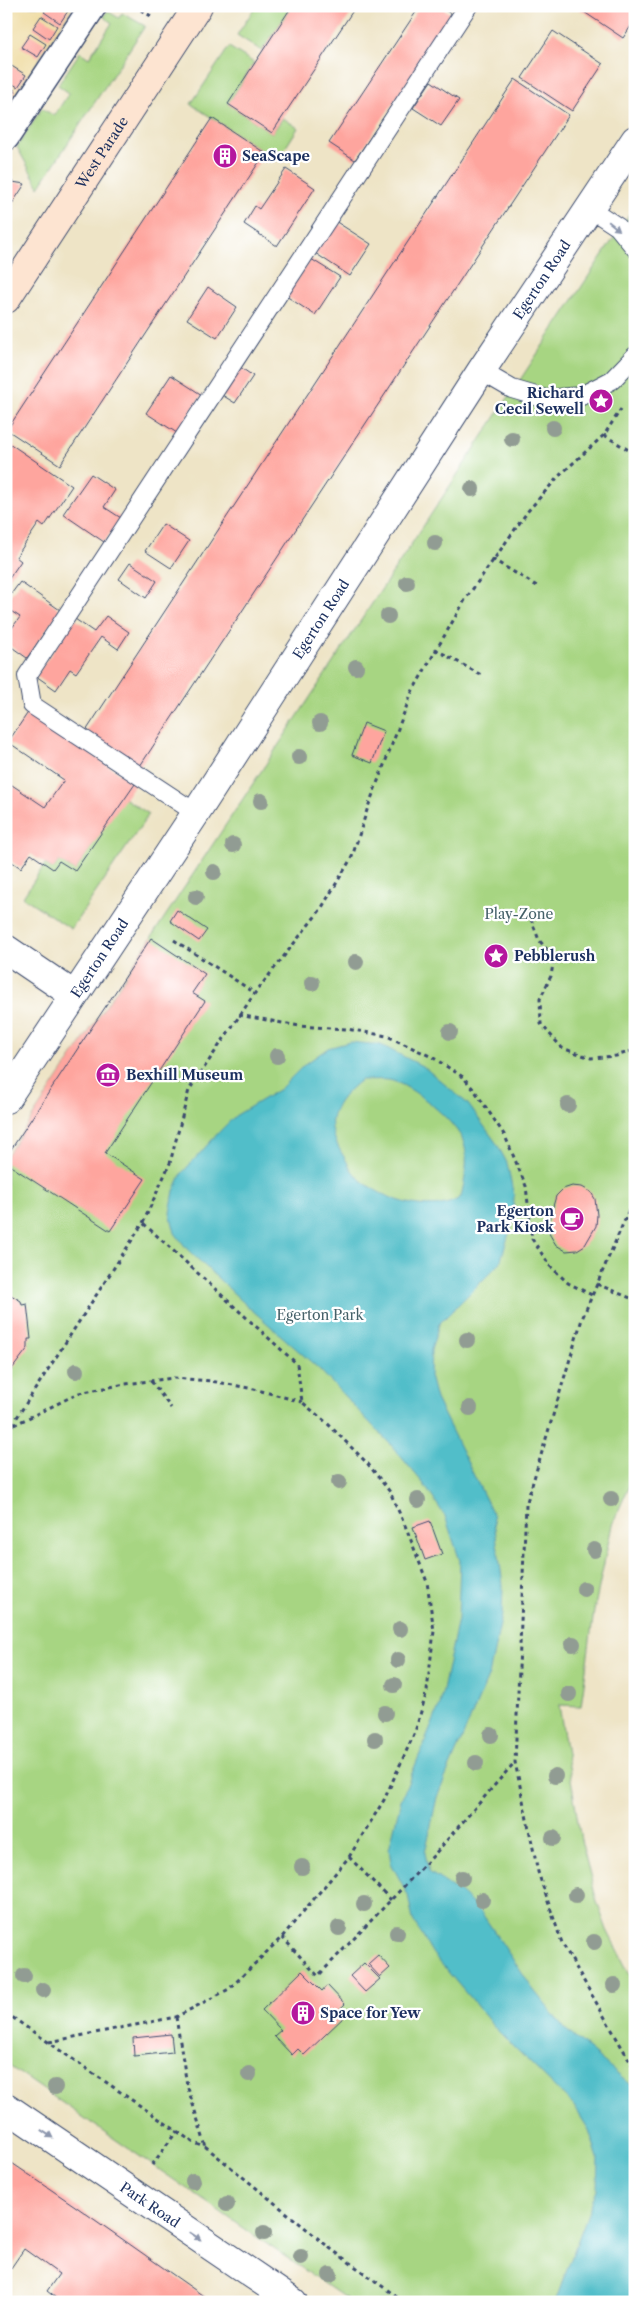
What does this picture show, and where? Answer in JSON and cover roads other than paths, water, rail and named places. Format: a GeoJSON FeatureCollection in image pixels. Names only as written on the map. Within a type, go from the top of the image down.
{"type":"FeatureCollection","features":[{"type":"Feature","properties":{"kind":"main road","name":"West Parade"},"geometry":{"type":"LineString","coordinates":[[6,298],[198,6]]}},
{"type":"Feature","properties":{"kind":"street"},"geometry":{"type":"LineString","coordinates":[[6,137],[93,6]]}},
{"type":"Feature","properties":{"kind":"street","name":"Egerton Road"},"geometry":{"type":"LineString","coordinates":[[6,1099],[196,813],[481,371],[635,140]]}},
{"type":"Feature","properties":{"kind":"street"},"geometry":{"type":"LineString","coordinates":[[6,949],[74,995]]}},
{"type":"Feature","properties":{"kind":"street","name":"Park Road"},"geometry":{"type":"LineString","coordinates":[[6,2107],[293,2302]]}},
{"type":"Feature","properties":{"kind":"lane"},"geometry":{"type":"LineString","coordinates":[[196,813],[32,704],[27,676],[468,6]]}},
{"type":"Feature","properties":{"kind":"lane"},"geometry":{"type":"LineString","coordinates":[[589,208],[618,227],[635,248]]}},
{"type":"Feature","properties":{"kind":"lane"},"geometry":{"type":"LineString","coordinates":[[481,371],[512,389],[546,399],[581,396],[612,380],[635,356]]}},
{"type":"Feature","properties":{"kind":"water"},"geometry":{"type":"Polygon","coordinates":[[[350,1042],[381,1045],[424,1067],[468,1104],[497,1144],[507,1163],[514,1196],[513,1220],[500,1263],[439,1324],[431,1350],[430,1376],[436,1399],[493,1514],[503,1585],[502,1615],[489,1675],[437,1797],[425,1853],[429,1872],[461,1893],[481,1912],[532,1988],[565,2029],[635,2088],[635,2302],[555,2302],[597,2189],[598,2158],[589,2130],[574,2106],[496,2029],[433,1954],[413,1920],[408,1895],[391,1863],[389,1849],[401,1800],[440,1705],[458,1619],[460,1561],[445,1516],[423,1483],[391,1445],[318,1368],[243,1302],[187,1249],[175,1233],[170,1213],[174,1191],[182,1173],[221,1130],[235,1116],[280,1089],[304,1065],[328,1048],[350,1042]],[[361,1080],[343,1097],[333,1113],[332,1119],[335,1140],[353,1172],[375,1190],[404,1202],[435,1206],[449,1203],[461,1197],[466,1170],[466,1156],[460,1134],[432,1105],[421,1096],[398,1083],[389,1080],[361,1080]]]}},
{"type":"Feature","properties":{"kind":"place","name":"SeaScape"},"geometry":{"type":"Point","coordinates":[225,156]}},
{"type":"Feature","properties":{"kind":"place","name":"Richard Cecil Sewell"},"geometry":{"type":"Point","coordinates":[601,401]}},
{"type":"Feature","properties":{"kind":"place","name":"Pebblerush"},"geometry":{"type":"Point","coordinates":[496,956]}},
{"type":"Feature","properties":{"kind":"place","name":"Bexhill Museum"},"geometry":{"type":"Point","coordinates":[108,1075]}},
{"type":"Feature","properties":{"kind":"place","name":"Egerton Park Kiosk"},"geometry":{"type":"Point","coordinates":[572,1219]}},
{"type":"Feature","properties":{"kind":"place","name":"Space for Yew"},"geometry":{"type":"Point","coordinates":[303,2013]}},
{"type":"Feature","properties":{"kind":"park label","name":"Play-Zone"},"geometry":{"type":"Point","coordinates":[519,914]}},
{"type":"Feature","properties":{"kind":"park label","name":"Egerton Park"},"geometry":{"type":"Point","coordinates":[320,1315]}}]}
